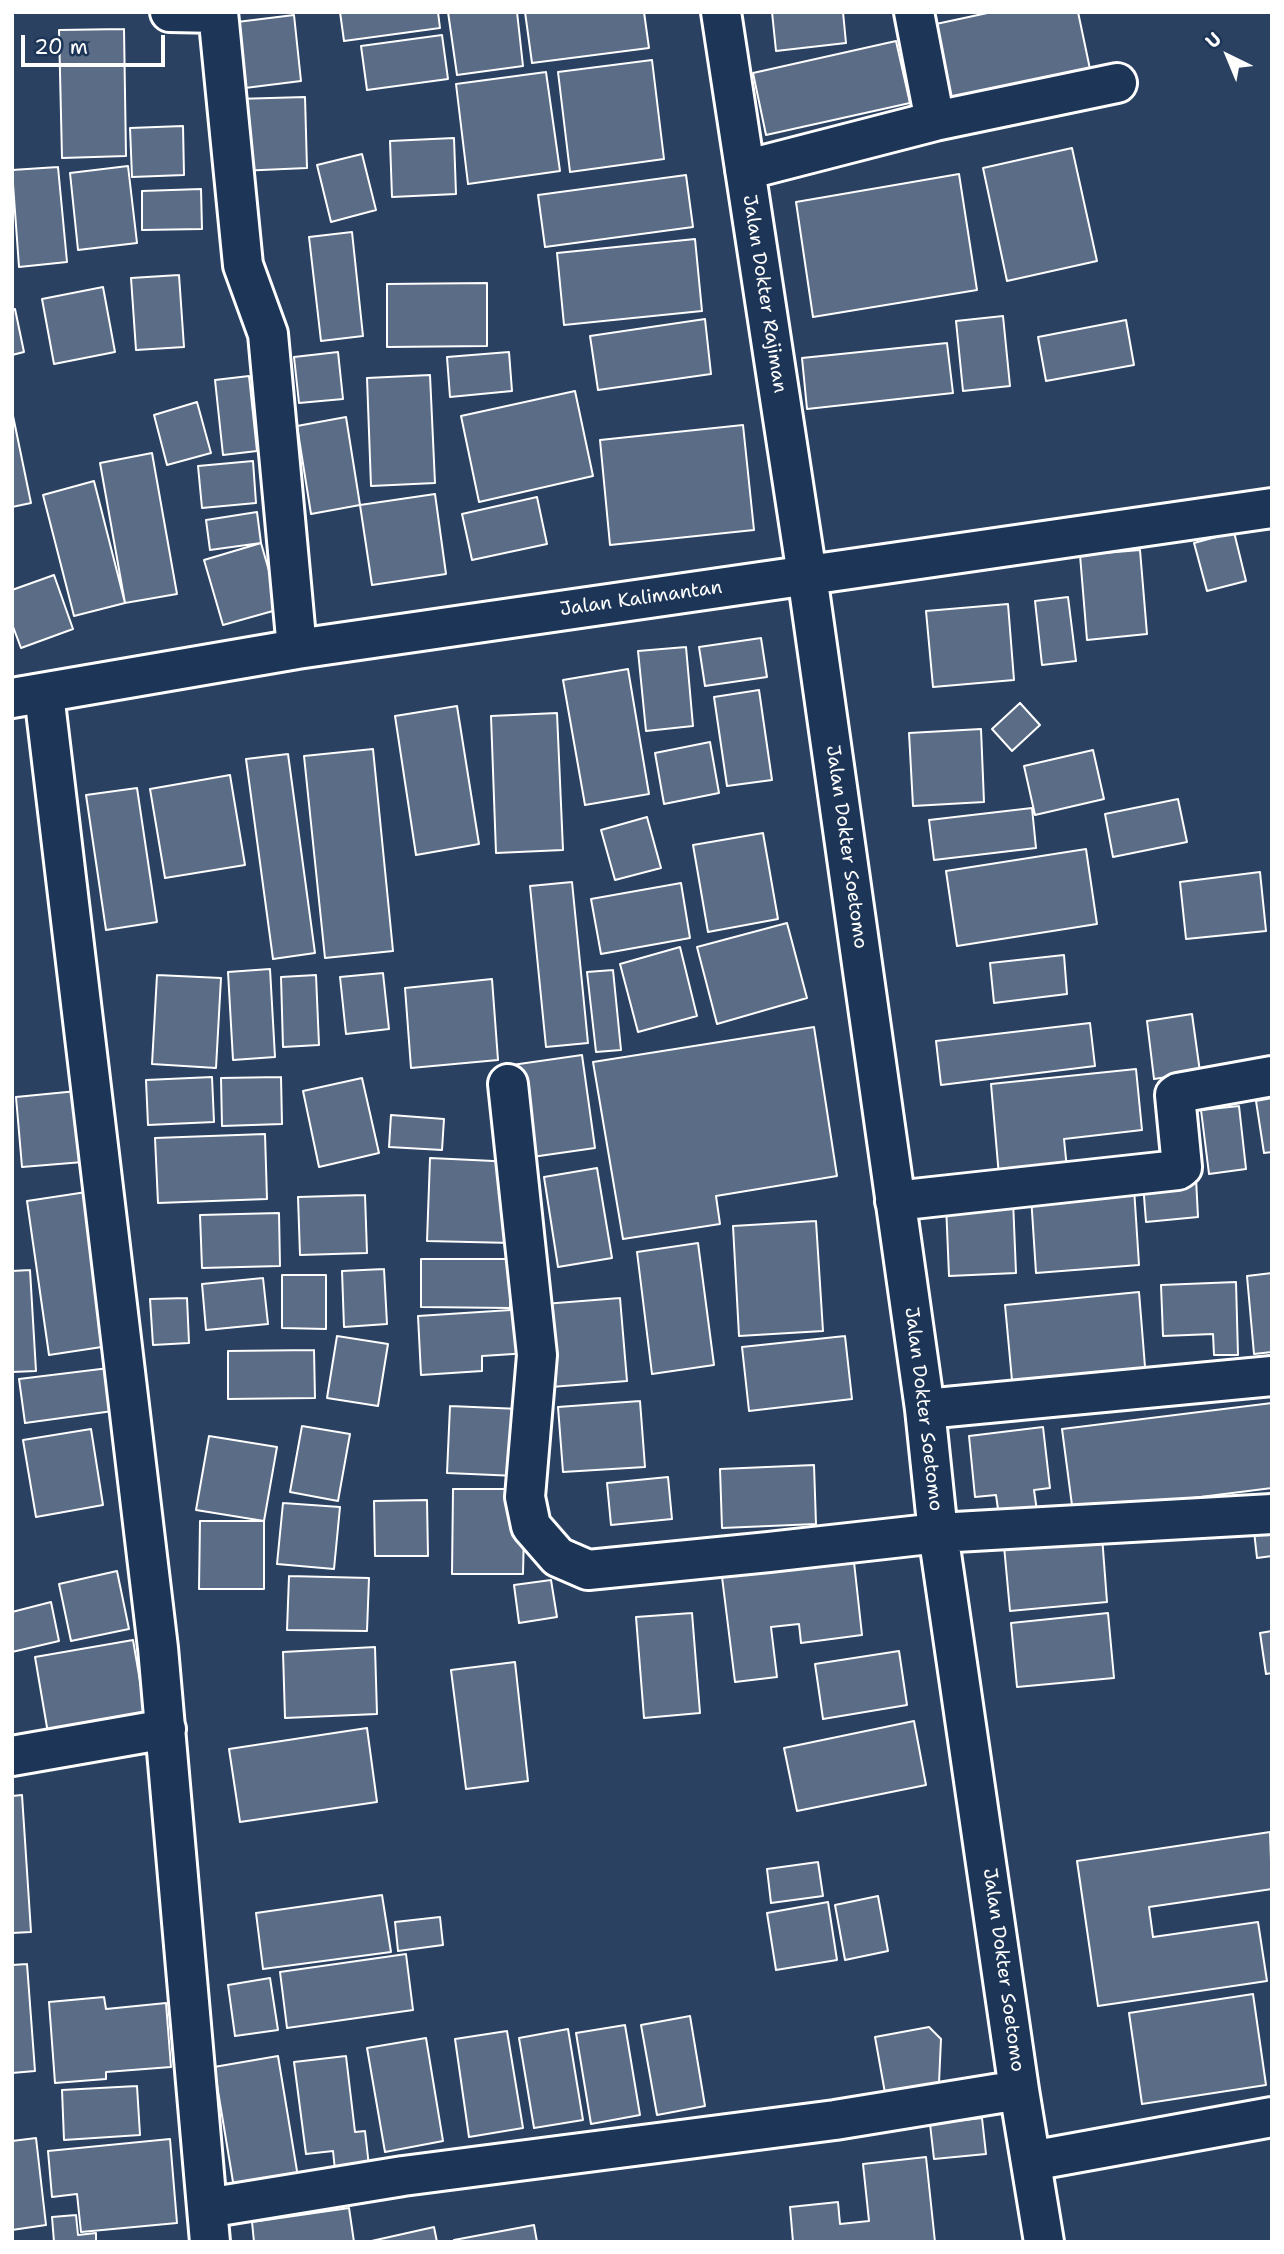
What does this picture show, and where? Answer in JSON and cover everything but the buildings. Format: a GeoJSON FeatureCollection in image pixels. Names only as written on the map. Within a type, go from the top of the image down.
{"type":"FeatureCollection","features":[{"type":"Feature","properties":{"kind":"street"},"geometry":{"type":"LineString","coordinates":[[170,12],[218,13],[243,265],[268,334],[297,649]]}},
{"type":"Feature","properties":{"kind":"street","name":"Jalan Dokter Rajiman"},"geometry":{"type":"LineString","coordinates":[[720,12],[807,575]]}},
{"type":"Feature","properties":{"kind":"street"},"geometry":{"type":"LineString","coordinates":[[914,12],[935,121]]}},
{"type":"Feature","properties":{"kind":"street"},"geometry":{"type":"LineString","coordinates":[[745,170],[935,121],[1117,83]]}},
{"type":"Feature","properties":{"kind":"street","name":"Jalan Kalimantan"},"geometry":{"type":"LineString","coordinates":[[28,696],[297,649],[1272,508]]}},
{"type":"Feature","properties":{"kind":"street","name":"Jalan Dokter Soetomo"},"geometry":{"type":"LineString","coordinates":[[807,575],[925,1409],[939,1533],[1019,2090],[1044,2242]]}},
{"type":"Feature","properties":{"kind":"street"},"geometry":{"type":"LineString","coordinates":[[28,696],[158,1648],[209,2225],[403,2176],[835,2120],[1019,2090]]}},
{"type":"Feature","properties":{"kind":"street"},"geometry":{"type":"LineString","coordinates":[[895,1201],[1178,1170],[1182,1167],[1175,1095],[1272,1076]]}},
{"type":"Feature","properties":{"kind":"street"},"geometry":{"type":"LineString","coordinates":[[508,1084],[537,1355],[525,1497],[531,1526],[558,1557],[588,1570],[939,1533],[1272,1514]]}},
{"type":"Feature","properties":{"kind":"street"},"geometry":{"type":"LineString","coordinates":[[925,1409],[1272,1376]]}},
{"type":"Feature","properties":{"kind":"street"},"geometry":{"type":"LineString","coordinates":[[12,1756],[166,1729]]}},
{"type":"Feature","properties":{"kind":"street"},"geometry":{"type":"LineString","coordinates":[[1031,2161],[1272,2117]]}}]}
